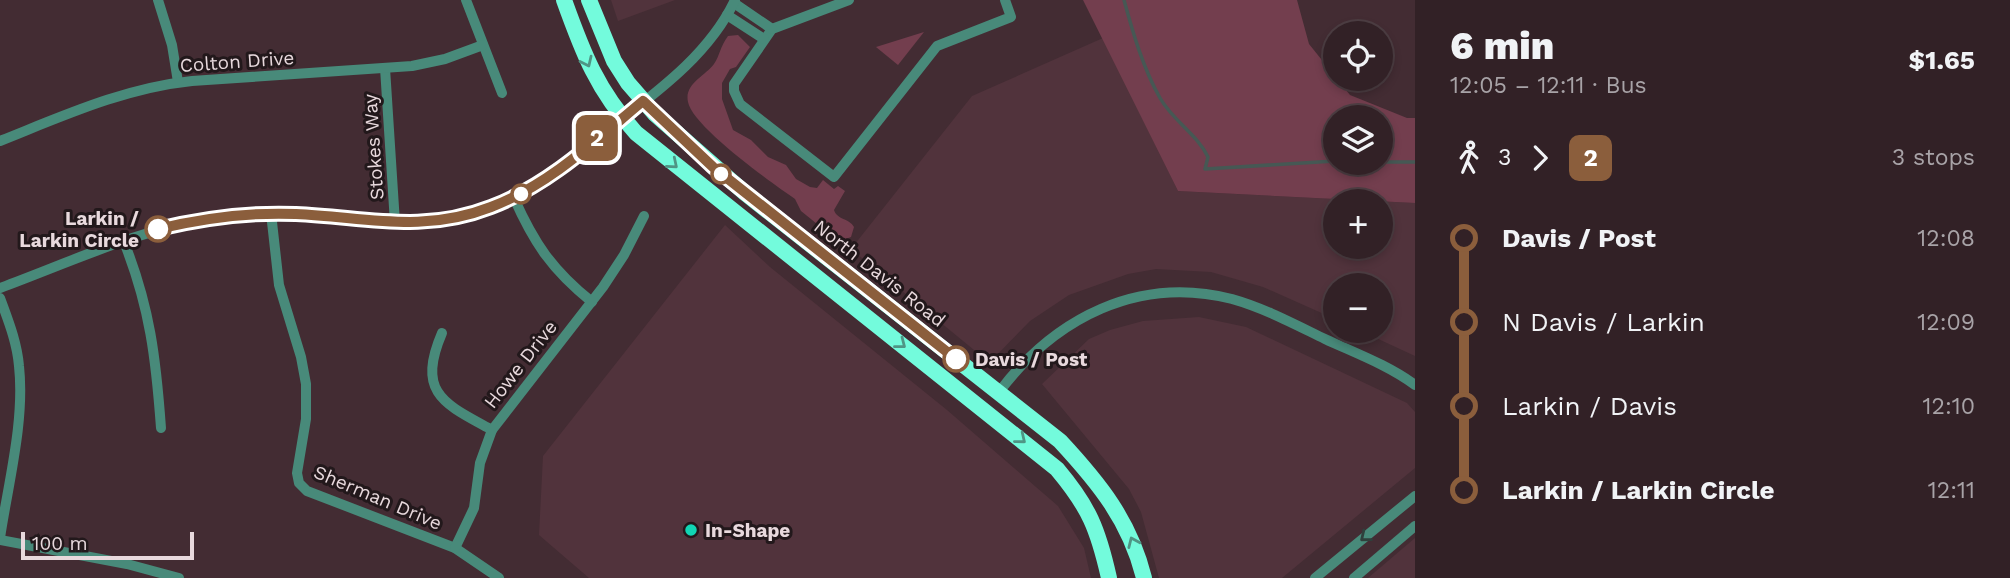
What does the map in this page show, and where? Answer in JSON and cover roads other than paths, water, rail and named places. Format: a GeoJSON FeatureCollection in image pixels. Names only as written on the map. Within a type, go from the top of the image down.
{"type":"FeatureCollection","features":[{"type":"Feature","properties":{"kind":"highway"},"geometry":{"type":"LineString","coordinates":[[564,0],[591,70],[608,99],[636,133],[1057,469],[1079,495],[1090,514],[1101,542],[1109,578]]}},
{"type":"Feature","properties":{"kind":"highway","name":"North Davis Road"},"geometry":{"type":"LineString","coordinates":[[589,0],[614,61],[643,101],[734,185],[1059,441],[1102,488],[1129,533],[1144,578]]}},
{"type":"Feature","properties":{"kind":"street"},"geometry":{"type":"LineString","coordinates":[[158,0],[172,46],[178,82]]}},
{"type":"Feature","properties":{"kind":"street"},"geometry":{"type":"LineString","coordinates":[[466,0],[502,93]]}},
{"type":"Feature","properties":{"kind":"street"},"geometry":{"type":"LineString","coordinates":[[849,0],[772,29],[736,78],[734,91],[736,98],[747,111],[834,177],[937,46],[1011,17],[1004,0]]}},
{"type":"Feature","properties":{"kind":"street"},"geometry":{"type":"LineString","coordinates":[[0,288],[146,232],[216,217],[271,213],[395,223],[455,218],[490,208],[514,198],[548,177],[623,118],[693,58],[727,15],[734,1],[772,29]]}},
{"type":"Feature","properties":{"kind":"street"},"geometry":{"type":"LineString","coordinates":[[727,15],[764,39]]}},
{"type":"Feature","properties":{"kind":"street","name":"Colton Drive"},"geometry":{"type":"LineString","coordinates":[[0,141],[120,95],[178,82],[385,68],[436,61],[483,45]]}},
{"type":"Feature","properties":{"kind":"street","name":"Stokes Way"},"geometry":{"type":"LineString","coordinates":[[385,68],[395,223]]}},
{"type":"Feature","properties":{"kind":"street"},"geometry":{"type":"LineString","coordinates":[[514,198],[545,257],[592,302]]}},
{"type":"Feature","properties":{"kind":"street","name":"Sherman Drive"},"geometry":{"type":"LineString","coordinates":[[271,213],[279,285],[306,384],[306,419],[297,473],[299,483],[307,491],[455,548],[499,578]]}},
{"type":"Feature","properties":{"kind":"street","name":"Howe Drive"},"geometry":{"type":"LineString","coordinates":[[455,548],[474,508],[480,463],[492,429],[592,302],[618,265],[644,216]]}},
{"type":"Feature","properties":{"kind":"street"},"geometry":{"type":"LineString","coordinates":[[124,242],[141,287],[152,331],[161,428]]}},
{"type":"Feature","properties":{"kind":"street"},"geometry":{"type":"LineString","coordinates":[[999,392],[1032,352],[1063,328],[1088,314],[1113,303],[1138,297],[1186,293],[1219,297],[1250,305],[1374,362],[1415,385]]}},
{"type":"Feature","properties":{"kind":"street"},"geometry":{"type":"LineString","coordinates":[[0,298],[15,344],[20,390],[0,539],[116,561],[159,575],[178,578]]}},
{"type":"Feature","properties":{"kind":"street"},"geometry":{"type":"LineString","coordinates":[[442,333],[432,357],[434,383],[439,397],[449,406],[492,429]]}},
{"type":"Feature","properties":{"kind":"street"},"geometry":{"type":"LineString","coordinates":[[1315,578],[1415,496]]}},
{"type":"Feature","properties":{"kind":"street"},"geometry":{"type":"LineString","coordinates":[[1354,578],[1415,526]]}},
{"type":"Feature","properties":{"kind":"waterway"},"geometry":{"type":"LineString","coordinates":[[1124,0],[1148,75],[1165,106],[1198,141],[1208,157],[1205,169],[1323,162]]}},
{"type":"Feature","properties":{"kind":"waterway"},"geometry":{"type":"LineString","coordinates":[[1393,162],[1415,162]]}},
{"type":"Feature","properties":{"kind":"place","name":"Larkin / Larkin Circle"},"geometry":{"type":"Point","coordinates":[158,229]}},
{"type":"Feature","properties":{"kind":"place","name":"Davis / Post"},"geometry":{"type":"Point","coordinates":[956,359]}},
{"type":"Feature","properties":{"kind":"place","name":"In-Shape"},"geometry":{"type":"Point","coordinates":[691,530]}}]}
